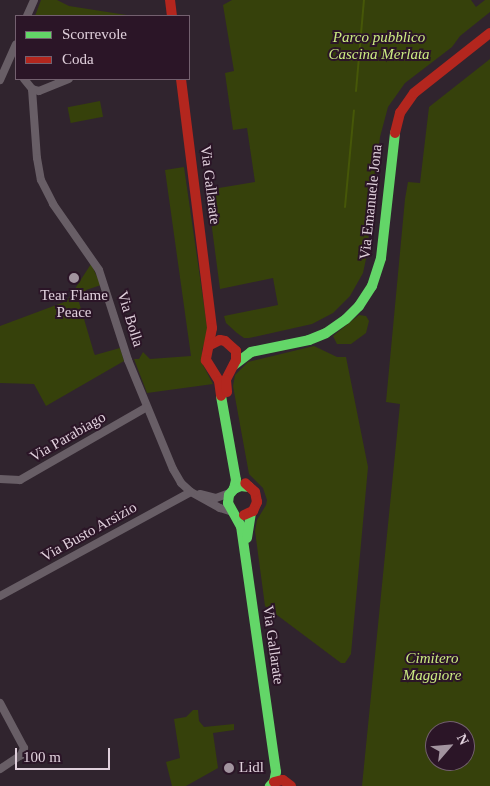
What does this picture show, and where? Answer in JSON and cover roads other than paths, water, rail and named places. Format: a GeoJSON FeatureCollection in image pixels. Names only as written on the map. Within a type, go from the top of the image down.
{"type":"FeatureCollection","features":[{"type":"Feature","properties":{"kind":"main road"},"geometry":{"type":"LineString","coordinates":[[170,0],[172,15]]}},
{"type":"Feature","properties":{"kind":"main road","name":"Via Emanuele Jona"},"geometry":{"type":"LineString","coordinates":[[232,366],[246,354],[308,340],[326,333],[346,319],[363,301],[376,277],[381,258],[394,138],[400,113],[414,93],[490,33]]}},
{"type":"Feature","properties":{"kind":"main road","name":"Via Gallarate"},"geometry":{"type":"LineString","coordinates":[[181,80],[210,295],[212,328],[210,345],[206,354],[209,364],[219,381],[236,480],[228,503],[241,526],[279,784]]}},
{"type":"Feature","properties":{"kind":"main road","name":"Via Gallarate"},"geometry":{"type":"LineString","coordinates":[[210,295],[229,343],[237,355],[226,389],[236,460],[242,480],[255,492],[257,500],[256,507],[251,513],[247,534],[279,784]]}},
{"type":"Feature","properties":{"kind":"main road"},"geometry":{"type":"LineString","coordinates":[[210,345],[215,342],[229,343]]}},
{"type":"Feature","properties":{"kind":"main road","name":"Via Emanuele Jona"},"geometry":{"type":"LineString","coordinates":[[229,343],[245,349],[266,348]]}},
{"type":"Feature","properties":{"kind":"main road"},"geometry":{"type":"LineString","coordinates":[[212,368],[222,371],[232,366]]}},
{"type":"Feature","properties":{"kind":"main road"},"geometry":{"type":"LineString","coordinates":[[232,491],[241,486],[249,487]]}},
{"type":"Feature","properties":{"kind":"main road"},"geometry":{"type":"LineString","coordinates":[[234,512],[243,515],[251,513]]}},
{"type":"Feature","properties":{"kind":"street"},"geometry":{"type":"LineString","coordinates":[[27,15],[34,0]]}},
{"type":"Feature","properties":{"kind":"street"},"geometry":{"type":"LineString","coordinates":[[0,80],[15,46]]}},
{"type":"Feature","properties":{"kind":"street"},"geometry":{"type":"LineString","coordinates":[[8,64],[15,69]]}},
{"type":"Feature","properties":{"kind":"street"},"geometry":{"type":"LineString","coordinates":[[25,80],[32,89],[42,90],[67,80]]}},
{"type":"Feature","properties":{"kind":"street","name":"Via Bolla"},"geometry":{"type":"LineString","coordinates":[[32,89],[36,158],[41,180],[50,200],[99,270],[128,360],[172,469],[181,483],[191,492],[220,508],[234,512]]}},
{"type":"Feature","properties":{"kind":"street","name":"Via Parabiago"},"geometry":{"type":"LineString","coordinates":[[0,479],[20,480],[146,407]]}},
{"type":"Feature","properties":{"kind":"street"},"geometry":{"type":"LineString","coordinates":[[191,492],[216,498],[232,491]]}},
{"type":"Feature","properties":{"kind":"street","name":"Via Busto Arsizio"},"geometry":{"type":"LineString","coordinates":[[0,596],[191,492]]}},
{"type":"Feature","properties":{"kind":"street"},"geometry":{"type":"LineString","coordinates":[[0,703],[22,742],[24,750],[21,755],[0,769]]}},
{"type":"Feature","properties":{"kind":"waterway"},"geometry":{"type":"LineString","coordinates":[[356,91],[364,0]]}},
{"type":"Feature","properties":{"kind":"waterway"},"geometry":{"type":"LineString","coordinates":[[345,207],[354,110]]}},
{"type":"Feature","properties":{"kind":"place","name":"Tear Flame Peace"},"geometry":{"type":"Point","coordinates":[74,278]}},
{"type":"Feature","properties":{"kind":"place","name":"Lidl"},"geometry":{"type":"Point","coordinates":[229,768]}},
{"type":"Feature","properties":{"kind":"park label","name":"Parco pubblico Cascina Merlata"},"geometry":{"type":"Point","coordinates":[379,46]}},
{"type":"Feature","properties":{"kind":"park label","name":"Cimitero Maggiore"},"geometry":{"type":"Point","coordinates":[432,666]}}]}
